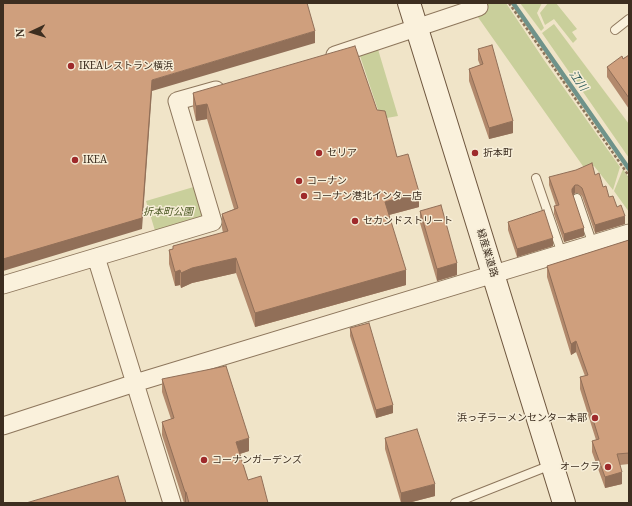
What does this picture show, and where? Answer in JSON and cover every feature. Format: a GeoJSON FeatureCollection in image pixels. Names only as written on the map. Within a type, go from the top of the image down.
{"type":"FeatureCollection","features":[{"type":"Feature","properties":{"kind":"main road","name":"緑産業道路"},"geometry":{"type":"LineString","coordinates":[[409,3],[564,503]]}},
{"type":"Feature","properties":{"kind":"street"},"geometry":{"type":"LineString","coordinates":[[322,59],[478,7]]}},
{"type":"Feature","properties":{"kind":"street"},"geometry":{"type":"LineString","coordinates":[[3,285],[213,222],[177,101],[230,86]]}},
{"type":"Feature","properties":{"kind":"street"},"geometry":{"type":"LineString","coordinates":[[3,426],[135,383],[629,233]]}},
{"type":"Feature","properties":{"kind":"street"},"geometry":{"type":"LineString","coordinates":[[96,257],[172,503]]}},
{"type":"Feature","properties":{"kind":"lane"},"geometry":{"type":"LineString","coordinates":[[615,30],[629,19]]}},
{"type":"Feature","properties":{"kind":"lane"},"geometry":{"type":"LineString","coordinates":[[536,178],[562,254]]}},
{"type":"Feature","properties":{"kind":"lane"},"geometry":{"type":"LineString","coordinates":[[577,198],[593,245]]}},
{"type":"Feature","properties":{"kind":"lane"},"geometry":{"type":"LineString","coordinates":[[455,503],[552,465]]}},
{"type":"Feature","properties":{"kind":"path"},"geometry":{"type":"LineString","coordinates":[[509,3],[629,176]]}},
{"type":"Feature","properties":{"kind":"green space"},"geometry":{"type":"Polygon","coordinates":[[[482,3],[506,3],[544,60],[620,167],[613,190],[594,166],[585,169],[475,13],[482,3]]]}},
{"type":"Feature","properties":{"kind":"green space"},"geometry":{"type":"Polygon","coordinates":[[[520,3],[542,3],[537,13],[544,28],[541,31],[520,3]]]}},
{"type":"Feature","properties":{"kind":"green space"},"geometry":{"type":"Polygon","coordinates":[[[548,3],[556,3],[577,29],[572,32],[577,39],[573,43],[554,19],[545,25],[540,13],[548,3]]]}},
{"type":"Feature","properties":{"kind":"green space"},"geometry":{"type":"Polygon","coordinates":[[[554,24],[629,124],[629,158],[542,33],[554,24]]]}},
{"type":"Feature","properties":{"kind":"green space"},"geometry":{"type":"Polygon","coordinates":[[[377,46],[398,116],[381,119],[359,53],[377,46]]]}},
{"type":"Feature","properties":{"kind":"green space"},"geometry":{"type":"Polygon","coordinates":[[[623,169],[629,178],[629,212],[614,191],[623,169]]]}},
{"type":"Feature","properties":{"kind":"green space","name":"折本町公園"},"geometry":{"type":"Polygon","coordinates":[[[197,186],[207,219],[156,234],[146,201],[197,186]]]}},
{"type":"Feature","properties":{"kind":"building","name":"IKEA"},"geometry":{"type":"Polygon","coordinates":[[[3,3],[307,3],[315,31],[152,80],[142,218],[3,259],[3,3]]]}},
{"type":"Feature","properties":{"kind":"building"},"geometry":{"type":"Polygon","coordinates":[[[492,45],[513,121],[489,128],[469,69],[483,64],[478,49],[492,45]]]}},
{"type":"Feature","properties":{"kind":"building","name":"コーナン港北インター店"},"geometry":{"type":"Polygon","coordinates":[[[355,46],[377,110],[385,111],[397,157],[408,154],[419,192],[385,202],[406,270],[255,313],[236,258],[192,268],[181,273],[180,270],[175,272],[169,250],[173,249],[173,246],[228,231],[222,214],[238,208],[207,104],[196,106],[193,93],[355,46]]]}},
{"type":"Feature","properties":{"kind":"building"},"geometry":{"type":"Polygon","coordinates":[[[629,55],[629,98],[607,67],[622,56],[623,59],[629,55]]]}},
{"type":"Feature","properties":{"kind":"building"},"geometry":{"type":"Polygon","coordinates":[[[592,163],[595,175],[599,173],[603,187],[606,186],[609,197],[613,196],[617,207],[621,205],[625,216],[595,225],[582,188],[575,185],[572,192],[584,228],[564,234],[554,206],[559,205],[549,177],[576,170],[592,163]]]}},
{"type":"Feature","properties":{"kind":"building"},"geometry":{"type":"Polygon","coordinates":[[[441,205],[457,263],[437,269],[420,211],[441,205]]]}},
{"type":"Feature","properties":{"kind":"building"},"geometry":{"type":"Polygon","coordinates":[[[544,210],[553,238],[517,249],[508,222],[544,210]]]}},
{"type":"Feature","properties":{"kind":"building"},"geometry":{"type":"Polygon","coordinates":[[[629,240],[629,453],[617,454],[622,472],[605,477],[592,441],[599,439],[580,377],[588,375],[576,341],[571,344],[547,266],[629,240]]]}},
{"type":"Feature","properties":{"kind":"building"},"geometry":{"type":"Polygon","coordinates":[[[369,323],[393,405],[376,410],[350,328],[369,323]]]}},
{"type":"Feature","properties":{"kind":"building"},"geometry":{"type":"Polygon","coordinates":[[[226,366],[249,438],[236,442],[248,480],[261,476],[268,503],[189,503],[162,422],[174,418],[162,379],[226,366]]]}},
{"type":"Feature","properties":{"kind":"building"},"geometry":{"type":"Polygon","coordinates":[[[417,429],[435,484],[401,493],[385,438],[417,429]]]}},
{"type":"Feature","properties":{"kind":"building"},"geometry":{"type":"Polygon","coordinates":[[[118,476],[126,503],[26,503],[118,476]]]}},
{"type":"Feature","properties":{"kind":"waterway","name":"江川"},"geometry":{"type":"LineString","coordinates":[[513,3],[629,169]]}},
{"type":"Feature","properties":{"kind":"place","name":"IKEAレストラン横浜"},"geometry":{"type":"Point","coordinates":[71,66]}},
{"type":"Feature","properties":{"kind":"place","name":"セリア"},"geometry":{"type":"Point","coordinates":[319,153]}},
{"type":"Feature","properties":{"kind":"place","name":"折本町"},"geometry":{"type":"Point","coordinates":[475,153]}},
{"type":"Feature","properties":{"kind":"place","name":"IKEA"},"geometry":{"type":"Point","coordinates":[75,160]}},
{"type":"Feature","properties":{"kind":"place","name":"コーナン"},"geometry":{"type":"Point","coordinates":[299,181]}},
{"type":"Feature","properties":{"kind":"place","name":"コーナン港北インター店"},"geometry":{"type":"Point","coordinates":[304,196]}},
{"type":"Feature","properties":{"kind":"place","name":"セカンドストリート"},"geometry":{"type":"Point","coordinates":[355,221]}},
{"type":"Feature","properties":{"kind":"place","name":"浜っ子ラーメンセンター本部"},"geometry":{"type":"Point","coordinates":[595,418]}},
{"type":"Feature","properties":{"kind":"place","name":"コーナンガーデンズ"},"geometry":{"type":"Point","coordinates":[204,460]}},
{"type":"Feature","properties":{"kind":"place","name":"オークラ"},"geometry":{"type":"Point","coordinates":[608,467]}}]}
